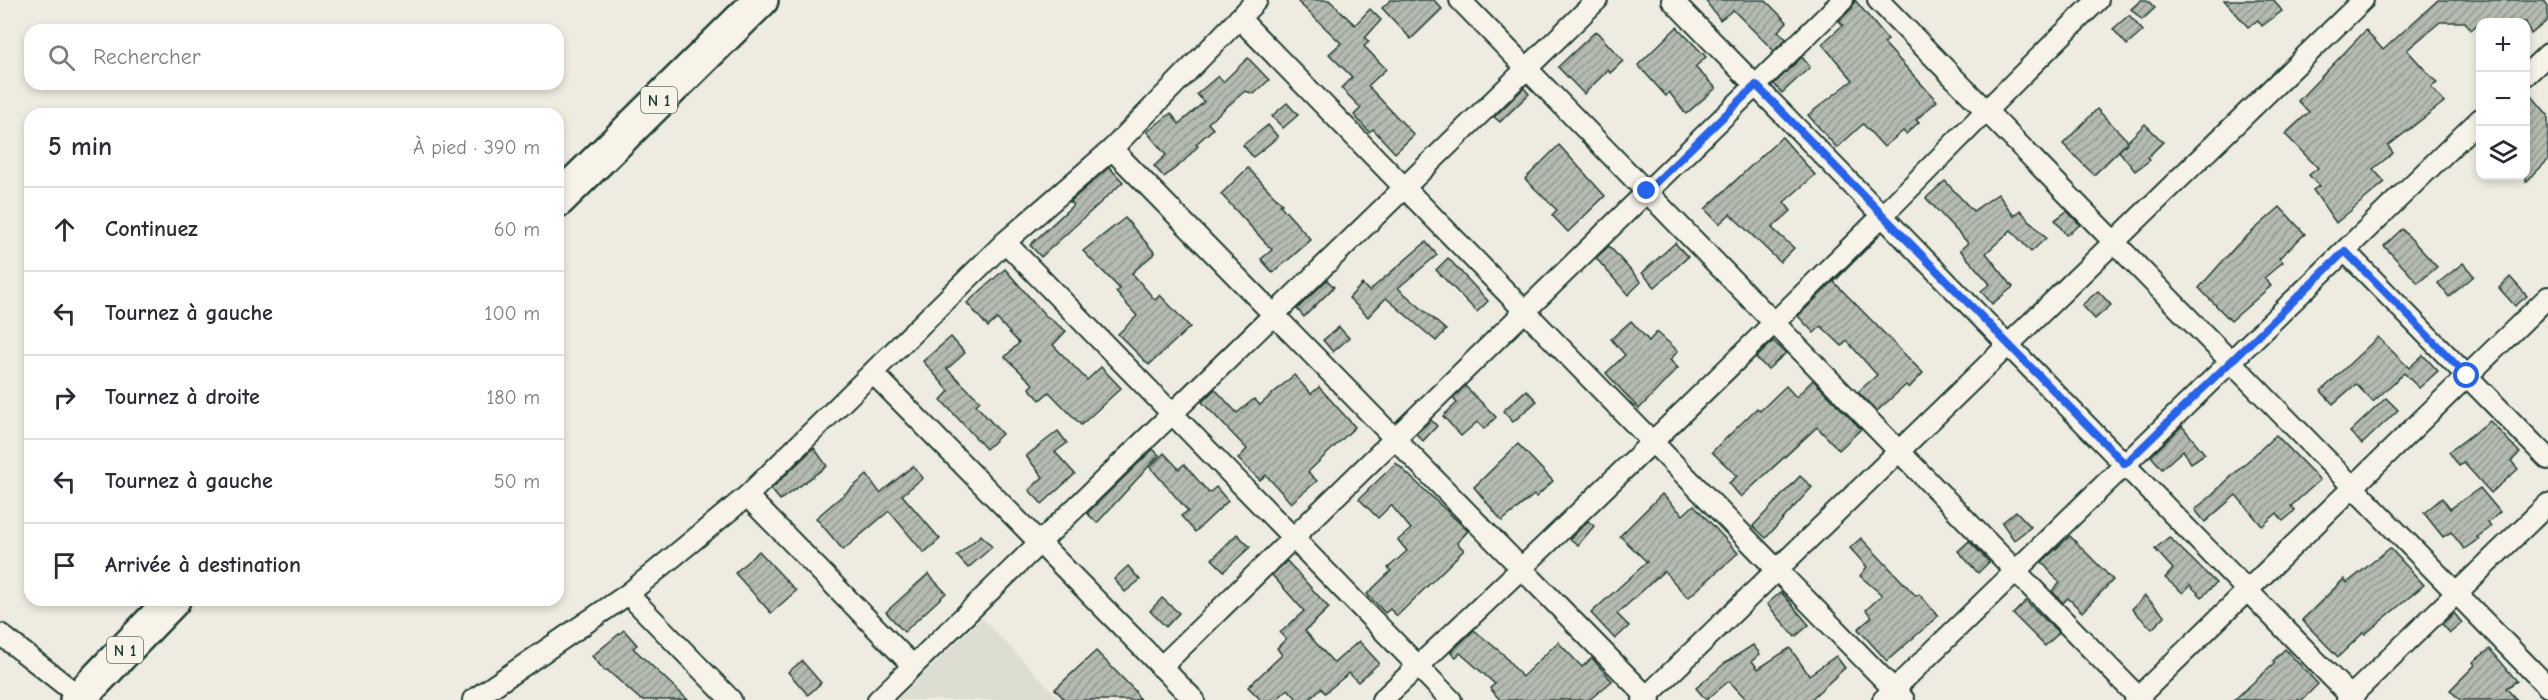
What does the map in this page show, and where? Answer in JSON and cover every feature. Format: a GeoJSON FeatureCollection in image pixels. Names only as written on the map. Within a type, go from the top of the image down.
{"type":"FeatureCollection","features":[{"type":"Feature","properties":{"kind":"highway","name":"N 1"},"geometry":{"type":"LineString","coordinates":[[564,194],[761,0]]}},
{"type":"Feature","properties":{"kind":"highway","name":"N 1"},"geometry":{"type":"LineString","coordinates":[[78,698],[167,606]]}},
{"type":"Feature","properties":{"kind":"street"},"geometry":{"type":"LineString","coordinates":[[477,698],[628,594],[747,496],[1005,242],[1112,148],[1257,0]]}},
{"type":"Feature","properties":{"kind":"street"},"geometry":{"type":"LineString","coordinates":[[1460,0],[2138,699],[2548,297]]}},
{"type":"Feature","properties":{"kind":"street"},"geometry":{"type":"LineString","coordinates":[[878,700],[1597,0]]}},
{"type":"Feature","properties":{"kind":"street"},"geometry":{"type":"LineString","coordinates":[[1672,0],[2248,590],[2351,699],[2548,504]]}},
{"type":"Feature","properties":{"kind":"street"},"geometry":{"type":"LineString","coordinates":[[1161,667],[1843,0]]}},
{"type":"Feature","properties":{"kind":"street"},"geometry":{"type":"LineString","coordinates":[[1878,0],[2548,687]]}},
{"type":"Feature","properties":{"kind":"street"},"geometry":{"type":"LineString","coordinates":[[1382,700],[1522,569],[1882,216],[1985,110],[2098,0]]}},
{"type":"Feature","properties":{"kind":"street"},"geometry":{"type":"LineString","coordinates":[[1112,148],[1646,699],[2363,0]]}},
{"type":"Feature","properties":{"kind":"street"},"geometry":{"type":"LineString","coordinates":[[1239,18],[1526,310],[1777,570],[1894,696],[2015,571],[2476,124]]}},
{"type":"Feature","properties":{"kind":"street"},"geometry":{"type":"LineString","coordinates":[[2529,72],[2548,54]]}},
{"type":"Feature","properties":{"kind":"street"},"geometry":{"type":"LineString","coordinates":[[1005,242],[1451,700]]}},
{"type":"Feature","properties":{"kind":"street"},"geometry":{"type":"LineString","coordinates":[[2345,251],[2548,459]]}},
{"type":"Feature","properties":{"kind":"street"},"geometry":{"type":"LineString","coordinates":[[873,373],[1194,700]]}},
{"type":"Feature","properties":{"kind":"street"},"geometry":{"type":"LineString","coordinates":[[747,496],[913,666]]}},
{"type":"Feature","properties":{"kind":"street"},"geometry":{"type":"LineString","coordinates":[[628,594],[731,700]]}},
{"type":"Feature","properties":{"kind":"street"},"geometry":{"type":"LineString","coordinates":[[0,634],[78,698]]}},
{"type":"Feature","properties":{"kind":"shaded area"},"geometry":{"type":"Polygon","coordinates":[[[982,618],[1061,700],[897,700],[982,618]]]}},
{"type":"Feature","properties":{"kind":"building"},"geometry":{"type":"Polygon","coordinates":[[[1296,0],[1329,0],[1355,25],[1370,9],[1381,20],[1365,38],[1369,42],[1364,46],[1386,69],[1368,86],[1414,135],[1395,153],[1373,129],[1369,132],[1354,115],[1361,108],[1341,88],[1352,77],[1329,54],[1341,43],[1296,0]]]}},
{"type":"Feature","properties":{"kind":"building"},"geometry":{"type":"Polygon","coordinates":[[[1391,0],[1434,0],[1442,9],[1411,39],[1382,8],[1391,0]]]}},
{"type":"Feature","properties":{"kind":"building"},"geometry":{"type":"Polygon","coordinates":[[[1705,0],[1765,0],[1787,22],[1778,31],[1786,39],[1774,51],[1733,10],[1720,20],[1705,0]]]}},
{"type":"Feature","properties":{"kind":"building"},"geometry":{"type":"Polygon","coordinates":[[[1855,0],[1888,40],[1884,43],[1937,101],[1916,120],[1919,122],[1906,134],[1903,131],[1884,147],[1863,124],[1837,148],[1808,115],[1853,80],[1822,44],[1843,25],[1839,21],[1852,8],[1855,0]]]}},
{"type":"Feature","properties":{"kind":"building"},"geometry":{"type":"Polygon","coordinates":[[[2141,0],[2147,0],[2155,8],[2142,20],[2131,9],[2141,0]]]}},
{"type":"Feature","properties":{"kind":"building"},"geometry":{"type":"Polygon","coordinates":[[[2224,0],[2274,0],[2282,11],[2262,26],[2258,20],[2248,27],[2224,0]]]}},
{"type":"Feature","properties":{"kind":"building"},"geometry":{"type":"Polygon","coordinates":[[[2438,0],[2544,0],[2548,6],[2548,20],[2531,34],[2530,18],[2476,18],[2476,26],[2471,30],[2465,22],[2440,22],[2407,50],[2437,83],[2431,87],[2444,102],[2388,146],[2393,153],[2373,169],[2385,182],[2336,223],[2313,190],[2319,186],[2309,175],[2318,168],[2285,134],[2309,112],[2298,101],[2366,30],[2383,50],[2438,0]]]}},
{"type":"Feature","properties":{"kind":"building"},"geometry":{"type":"Polygon","coordinates":[[[2129,15],[2143,31],[2127,45],[2113,29],[2129,15]]]}},
{"type":"Feature","properties":{"kind":"building"},"geometry":{"type":"Polygon","coordinates":[[[1677,27],[1706,57],[1695,67],[1716,88],[1686,114],[1669,92],[1666,96],[1638,65],[1677,27]]]}},
{"type":"Feature","properties":{"kind":"building"},"geometry":{"type":"Polygon","coordinates":[[[1596,31],[1623,61],[1610,73],[1608,70],[1584,94],[1558,67],[1596,31]]]}},
{"type":"Feature","properties":{"kind":"building"},"geometry":{"type":"Polygon","coordinates":[[[1802,57],[1810,67],[1782,93],[1774,84],[1802,57]]]}},
{"type":"Feature","properties":{"kind":"building"},"geometry":{"type":"Polygon","coordinates":[[[1248,58],[1269,80],[1254,94],[1245,91],[1208,123],[1213,129],[1196,144],[1198,146],[1183,162],[1164,177],[1154,166],[1166,155],[1147,132],[1171,113],[1179,124],[1204,102],[1197,94],[1218,76],[1223,82],[1248,58]]]}},
{"type":"Feature","properties":{"kind":"building"},"geometry":{"type":"Polygon","coordinates":[[[1524,88],[1529,94],[1500,122],[1494,117],[1524,88]]]}},
{"type":"Feature","properties":{"kind":"building"},"geometry":{"type":"Polygon","coordinates":[[[2530,94],[2548,115],[2548,160],[2530,178],[2530,94]]]}},
{"type":"Feature","properties":{"kind":"building"},"geometry":{"type":"Polygon","coordinates":[[[1287,103],[1298,115],[1283,128],[1272,116],[1287,103]]]}},
{"type":"Feature","properties":{"kind":"building"},"geometry":{"type":"Polygon","coordinates":[[[2097,109],[2128,141],[2145,124],[2163,142],[2148,157],[2150,160],[2135,171],[2119,151],[2128,142],[2094,175],[2063,144],[2097,109]]]}},
{"type":"Feature","properties":{"kind":"building"},"geometry":{"type":"Polygon","coordinates":[[[1268,125],[1278,137],[1253,157],[1243,145],[1268,125]]]}},
{"type":"Feature","properties":{"kind":"building"},"geometry":{"type":"Polygon","coordinates":[[[1782,137],[1815,175],[1784,202],[1791,211],[1772,228],[1794,248],[1780,262],[1730,214],[1719,224],[1705,209],[1782,137]]]}},
{"type":"Feature","properties":{"kind":"building"},"geometry":{"type":"Polygon","coordinates":[[[1559,145],[1605,196],[1568,232],[1552,215],[1557,210],[1525,179],[1559,145]]]}},
{"type":"Feature","properties":{"kind":"building"},"geometry":{"type":"Polygon","coordinates":[[[1109,167],[1123,182],[1041,257],[1030,245],[1073,205],[1070,202],[1109,167]]]}},
{"type":"Feature","properties":{"kind":"building"},"geometry":{"type":"Polygon","coordinates":[[[1248,168],[1282,204],[1280,205],[1311,240],[1273,273],[1261,259],[1272,250],[1221,194],[1248,168]]]}},
{"type":"Feature","properties":{"kind":"building"},"geometry":{"type":"Polygon","coordinates":[[[1945,181],[1973,211],[1998,194],[2014,216],[2020,210],[2046,238],[2031,252],[2011,230],[1986,253],[2013,287],[1992,304],[1981,291],[1990,284],[1960,250],[1968,243],[1926,198],[1945,181]]]}},
{"type":"Feature","properties":{"kind":"building"},"geometry":{"type":"Polygon","coordinates":[[[2280,207],[2305,234],[2279,258],[2283,262],[2264,278],[2271,286],[2231,321],[2199,288],[2237,245],[2280,207]]]}},
{"type":"Feature","properties":{"kind":"building"},"geometry":{"type":"Polygon","coordinates":[[[2067,211],[2080,225],[2066,235],[2055,220],[2067,211]]]}},
{"type":"Feature","properties":{"kind":"building"},"geometry":{"type":"Polygon","coordinates":[[[1125,218],[1155,253],[1132,273],[1155,300],[1160,295],[1190,327],[1149,365],[1118,334],[1137,316],[1116,292],[1120,289],[1083,251],[1125,218]]]}},
{"type":"Feature","properties":{"kind":"building"},"geometry":{"type":"Polygon","coordinates":[[[2402,229],[2437,267],[2418,283],[2384,246],[2402,229]]]}},
{"type":"Feature","properties":{"kind":"building"},"geometry":{"type":"Polygon","coordinates":[[[1878,237],[1834,282],[1923,373],[1909,388],[1906,385],[1877,411],[1858,392],[1877,375],[1847,341],[1842,346],[1821,326],[1814,333],[1798,316],[1878,237]]]}},
{"type":"Feature","properties":{"kind":"building"},"geometry":{"type":"Polygon","coordinates":[[[1426,242],[1437,255],[1398,288],[1446,330],[1436,341],[1386,298],[1368,317],[1349,298],[1362,284],[1369,291],[1426,242]]]}},
{"type":"Feature","properties":{"kind":"building"},"geometry":{"type":"Polygon","coordinates":[[[1675,243],[1688,257],[1655,287],[1642,273],[1675,243]]]}},
{"type":"Feature","properties":{"kind":"building"},"geometry":{"type":"Polygon","coordinates":[[[1609,246],[1641,282],[1628,295],[1596,258],[1609,246]]]}},
{"type":"Feature","properties":{"kind":"building"},"geometry":{"type":"Polygon","coordinates":[[[1448,258],[1488,301],[1477,312],[1436,270],[1448,258]]]}},
{"type":"Feature","properties":{"kind":"building"},"geometry":{"type":"Polygon","coordinates":[[[2463,263],[2474,276],[2449,297],[2438,283],[2463,263]]]}},
{"type":"Feature","properties":{"kind":"building"},"geometry":{"type":"Polygon","coordinates":[[[1005,269],[1045,315],[1066,331],[1053,345],[1087,380],[1101,367],[1121,388],[1081,425],[1049,392],[1040,400],[1029,388],[1033,384],[1005,357],[1019,343],[997,319],[988,327],[967,303],[1005,269]]]}},
{"type":"Feature","properties":{"kind":"building"},"geometry":{"type":"Polygon","coordinates":[[[2510,277],[2527,296],[2515,306],[2499,288],[2510,277]]]}},
{"type":"Feature","properties":{"kind":"building"},"geometry":{"type":"Polygon","coordinates":[[[1327,280],[1334,287],[1304,317],[1297,309],[1327,280]]]}},
{"type":"Feature","properties":{"kind":"building"},"geometry":{"type":"Polygon","coordinates":[[[2098,291],[2111,305],[2095,319],[2082,305],[2098,291]]]}},
{"type":"Feature","properties":{"kind":"building"},"geometry":{"type":"Polygon","coordinates":[[[1631,321],[1649,341],[1657,332],[1678,351],[1670,360],[1678,368],[1639,409],[1606,373],[1625,355],[1611,339],[1631,321]]]}},
{"type":"Feature","properties":{"kind":"building"},"geometry":{"type":"Polygon","coordinates":[[[1339,327],[1349,338],[1333,352],[1323,340],[1339,327]]]}},
{"type":"Feature","properties":{"kind":"building"},"geometry":{"type":"Polygon","coordinates":[[[951,337],[965,353],[947,369],[980,401],[976,405],[1002,434],[986,449],[941,400],[949,391],[923,361],[951,337]]]}},
{"type":"Feature","properties":{"kind":"building"},"geometry":{"type":"Polygon","coordinates":[[[2378,337],[2409,368],[2423,355],[2438,371],[2419,388],[2404,373],[2373,402],[2356,384],[2333,404],[2321,391],[2378,337]]]}},
{"type":"Feature","properties":{"kind":"building"},"geometry":{"type":"Polygon","coordinates":[[[1773,341],[1786,353],[1768,369],[1756,358],[1773,341]]]}},
{"type":"Feature","properties":{"kind":"building"},"geometry":{"type":"Polygon","coordinates":[[[1294,375],[1311,394],[1319,387],[1355,427],[1308,472],[1317,481],[1291,503],[1266,475],[1260,480],[1238,459],[1247,449],[1202,402],[1215,389],[1237,413],[1254,399],[1260,405],[1294,375]]]}},
{"type":"Feature","properties":{"kind":"building"},"geometry":{"type":"Polygon","coordinates":[[[1813,380],[1861,429],[1839,450],[1817,427],[1741,497],[1729,483],[1737,476],[1712,452],[1757,408],[1760,411],[1786,386],[1796,397],[1813,380]]]}},
{"type":"Feature","properties":{"kind":"building"},"geometry":{"type":"Polygon","coordinates":[[[1465,386],[1496,417],[1484,429],[1477,422],[1461,436],[1443,416],[1457,403],[1453,398],[1465,386]]]}},
{"type":"Feature","properties":{"kind":"building"},"geometry":{"type":"Polygon","coordinates":[[[1526,390],[1537,401],[1513,422],[1503,411],[1526,390]]]}},
{"type":"Feature","properties":{"kind":"building"},"geometry":{"type":"Polygon","coordinates":[[[2386,398],[2398,410],[2362,444],[2350,432],[2386,398]]]}},
{"type":"Feature","properties":{"kind":"building"},"geometry":{"type":"Polygon","coordinates":[[[1431,420],[1437,426],[1423,441],[1416,434],[1431,420]]]}},
{"type":"Feature","properties":{"kind":"building"},"geometry":{"type":"Polygon","coordinates":[[[2490,421],[2520,453],[2511,461],[2518,469],[2491,493],[2464,463],[2459,466],[2449,452],[2490,421]]]}},
{"type":"Feature","properties":{"kind":"building"},"geometry":{"type":"Polygon","coordinates":[[[2182,426],[2205,454],[2191,463],[2183,450],[2162,469],[2151,456],[2182,426]]]}},
{"type":"Feature","properties":{"kind":"building"},"geometry":{"type":"Polygon","coordinates":[[[1058,431],[1067,443],[1055,452],[1075,474],[1042,504],[1029,490],[1043,477],[1026,456],[1058,431]]]}},
{"type":"Feature","properties":{"kind":"building"},"geometry":{"type":"Polygon","coordinates":[[[2276,435],[2320,480],[2291,506],[2295,511],[2283,521],[2277,513],[2262,526],[2236,495],[2205,522],[2195,510],[2276,435]]]}},
{"type":"Feature","properties":{"kind":"building"},"geometry":{"type":"Polygon","coordinates":[[[1518,444],[1553,481],[1536,497],[1534,495],[1502,521],[1474,487],[1518,444]]]}},
{"type":"Feature","properties":{"kind":"building"},"geometry":{"type":"Polygon","coordinates":[[[814,448],[827,466],[780,500],[771,489],[814,448]]]}},
{"type":"Feature","properties":{"kind":"building"},"geometry":{"type":"Polygon","coordinates":[[[1153,449],[1159,455],[1097,523],[1087,513],[1153,449]]]}},
{"type":"Feature","properties":{"kind":"building"},"geometry":{"type":"Polygon","coordinates":[[[1164,453],[1179,469],[1184,464],[1209,493],[1216,487],[1228,501],[1195,532],[1181,516],[1188,511],[1150,467],[1164,453]]]}},
{"type":"Feature","properties":{"kind":"building"},"geometry":{"type":"Polygon","coordinates":[[[1396,463],[1468,531],[1457,543],[1464,550],[1397,616],[1390,609],[1385,613],[1367,594],[1391,571],[1388,568],[1407,551],[1398,540],[1411,529],[1391,505],[1378,518],[1359,499],[1396,463]]]}},
{"type":"Feature","properties":{"kind":"building"},"geometry":{"type":"Polygon","coordinates":[[[913,466],[923,478],[902,495],[940,539],[924,553],[889,511],[843,550],[816,518],[867,475],[880,493],[913,466]]]}},
{"type":"Feature","properties":{"kind":"building"},"geometry":{"type":"Polygon","coordinates":[[[1800,476],[1812,487],[1766,538],[1753,526],[1800,476]]]}},
{"type":"Feature","properties":{"kind":"building"},"geometry":{"type":"Polygon","coordinates":[[[2480,488],[2500,512],[2488,523],[2491,527],[2464,549],[2451,532],[2443,537],[2424,513],[2442,498],[2450,509],[2480,488]]]}},
{"type":"Feature","properties":{"kind":"building"},"geometry":{"type":"Polygon","coordinates":[[[1662,494],[1683,515],[1694,505],[1738,553],[1688,598],[1664,571],[1617,614],[1629,626],[1615,639],[1591,613],[1647,562],[1620,536],[1662,494]]]}},
{"type":"Feature","properties":{"kind":"building"},"geometry":{"type":"Polygon","coordinates":[[[2016,511],[2031,527],[2014,540],[2002,523],[2016,511]]]}},
{"type":"Feature","properties":{"kind":"building"},"geometry":{"type":"Polygon","coordinates":[[[1588,521],[1594,526],[1578,545],[1570,539],[1588,521]]]}},
{"type":"Feature","properties":{"kind":"building"},"geometry":{"type":"Polygon","coordinates":[[[1237,534],[1250,547],[1224,571],[1212,559],[1237,534]]]}},
{"type":"Feature","properties":{"kind":"building"},"geometry":{"type":"Polygon","coordinates":[[[981,535],[992,547],[968,568],[957,556],[981,535]]]}},
{"type":"Feature","properties":{"kind":"building"},"geometry":{"type":"Polygon","coordinates":[[[2070,536],[2113,580],[2082,612],[2068,598],[2063,603],[2052,591],[2060,583],[2042,562],[2070,536]]]}},
{"type":"Feature","properties":{"kind":"building"},"geometry":{"type":"Polygon","coordinates":[[[2169,537],[2216,583],[2202,597],[2190,585],[2183,593],[2165,578],[2173,569],[2155,549],[2169,537]]]}},
{"type":"Feature","properties":{"kind":"building"},"geometry":{"type":"Polygon","coordinates":[[[1861,538],[1916,596],[1919,594],[1938,616],[1887,661],[1858,629],[1872,617],[1866,610],[1882,595],[1860,576],[1867,567],[1850,548],[1861,538]]]}},
{"type":"Feature","properties":{"kind":"building"},"geometry":{"type":"Polygon","coordinates":[[[1969,541],[1989,562],[1978,573],[1958,551],[1969,541]]]}},
{"type":"Feature","properties":{"kind":"building"},"geometry":{"type":"Polygon","coordinates":[[[2390,548],[2424,585],[2365,634],[2363,633],[2338,657],[2302,620],[2344,579],[2347,583],[2390,548]]]}},
{"type":"Feature","properties":{"kind":"building"},"geometry":{"type":"Polygon","coordinates":[[[759,551],[796,591],[771,613],[735,573],[759,551]]]}},
{"type":"Feature","properties":{"kind":"building"},"geometry":{"type":"Polygon","coordinates":[[[1287,561],[1329,608],[1305,631],[1334,663],[1359,641],[1379,663],[1358,682],[1349,673],[1325,693],[1321,688],[1309,700],[1298,700],[1288,689],[1276,700],[1261,700],[1248,687],[1282,655],[1277,648],[1286,639],[1280,633],[1304,611],[1272,575],[1287,561]]]}},
{"type":"Feature","properties":{"kind":"building"},"geometry":{"type":"Polygon","coordinates":[[[1128,566],[1140,580],[1125,592],[1114,579],[1128,566]]]}},
{"type":"Feature","properties":{"kind":"building"},"geometry":{"type":"Polygon","coordinates":[[[928,574],[946,593],[904,632],[886,612],[928,574]]]}},
{"type":"Feature","properties":{"kind":"building"},"geometry":{"type":"Polygon","coordinates":[[[1781,592],[1809,625],[1795,637],[1767,604],[1781,592]]]}},
{"type":"Feature","properties":{"kind":"building"},"geometry":{"type":"Polygon","coordinates":[[[2145,596],[2165,616],[2152,629],[2132,609],[2145,596]]]}},
{"type":"Feature","properties":{"kind":"building"},"geometry":{"type":"Polygon","coordinates":[[[1162,598],[1179,613],[1166,627],[1150,611],[1162,598]]]}},
{"type":"Feature","properties":{"kind":"building"},"geometry":{"type":"Polygon","coordinates":[[[2026,601],[2059,633],[2045,646],[2013,614],[2026,601]]]}},
{"type":"Feature","properties":{"kind":"building"},"geometry":{"type":"Polygon","coordinates":[[[2454,613],[2462,623],[2450,633],[2442,624],[2454,613]]]}},
{"type":"Feature","properties":{"kind":"building"},"geometry":{"type":"Polygon","coordinates":[[[624,630],[637,645],[633,648],[688,700],[641,700],[607,670],[605,671],[592,656],[624,630]]]}},
{"type":"Feature","properties":{"kind":"building"},"geometry":{"type":"Polygon","coordinates":[[[1474,630],[1503,654],[1522,677],[1558,642],[1582,667],[1592,658],[1612,681],[1589,700],[1500,700],[1490,688],[1495,684],[1460,653],[1456,657],[1451,652],[1474,630]]]}},
{"type":"Feature","properties":{"kind":"building"},"geometry":{"type":"Polygon","coordinates":[[[1753,645],[1760,654],[1752,661],[1758,669],[1790,648],[1809,675],[1836,656],[1845,668],[1810,700],[1747,700],[1729,681],[1706,700],[1696,688],[1725,663],[1753,645]]]}},
{"type":"Feature","properties":{"kind":"building"},"geometry":{"type":"Polygon","coordinates":[[[2285,649],[2318,684],[2302,700],[2234,700],[2275,663],[2273,661],[2285,649]]]}},
{"type":"Feature","properties":{"kind":"building"},"geometry":{"type":"Polygon","coordinates":[[[2490,649],[2517,681],[2506,688],[2517,700],[2460,700],[2450,690],[2475,665],[2473,662],[2490,649]]]}},
{"type":"Feature","properties":{"kind":"building"},"geometry":{"type":"Polygon","coordinates":[[[1096,651],[1135,691],[1140,700],[1065,700],[1055,689],[1096,651]]]}},
{"type":"Feature","properties":{"kind":"building"},"geometry":{"type":"Polygon","coordinates":[[[802,661],[821,683],[808,695],[788,672],[802,661]]]}},
{"type":"Feature","properties":{"kind":"route"},"geometry":{"type":"LineString","coordinates":[[1647,191],[1756,85],[2125,464],[2345,251],[2467,376]]}}]}
